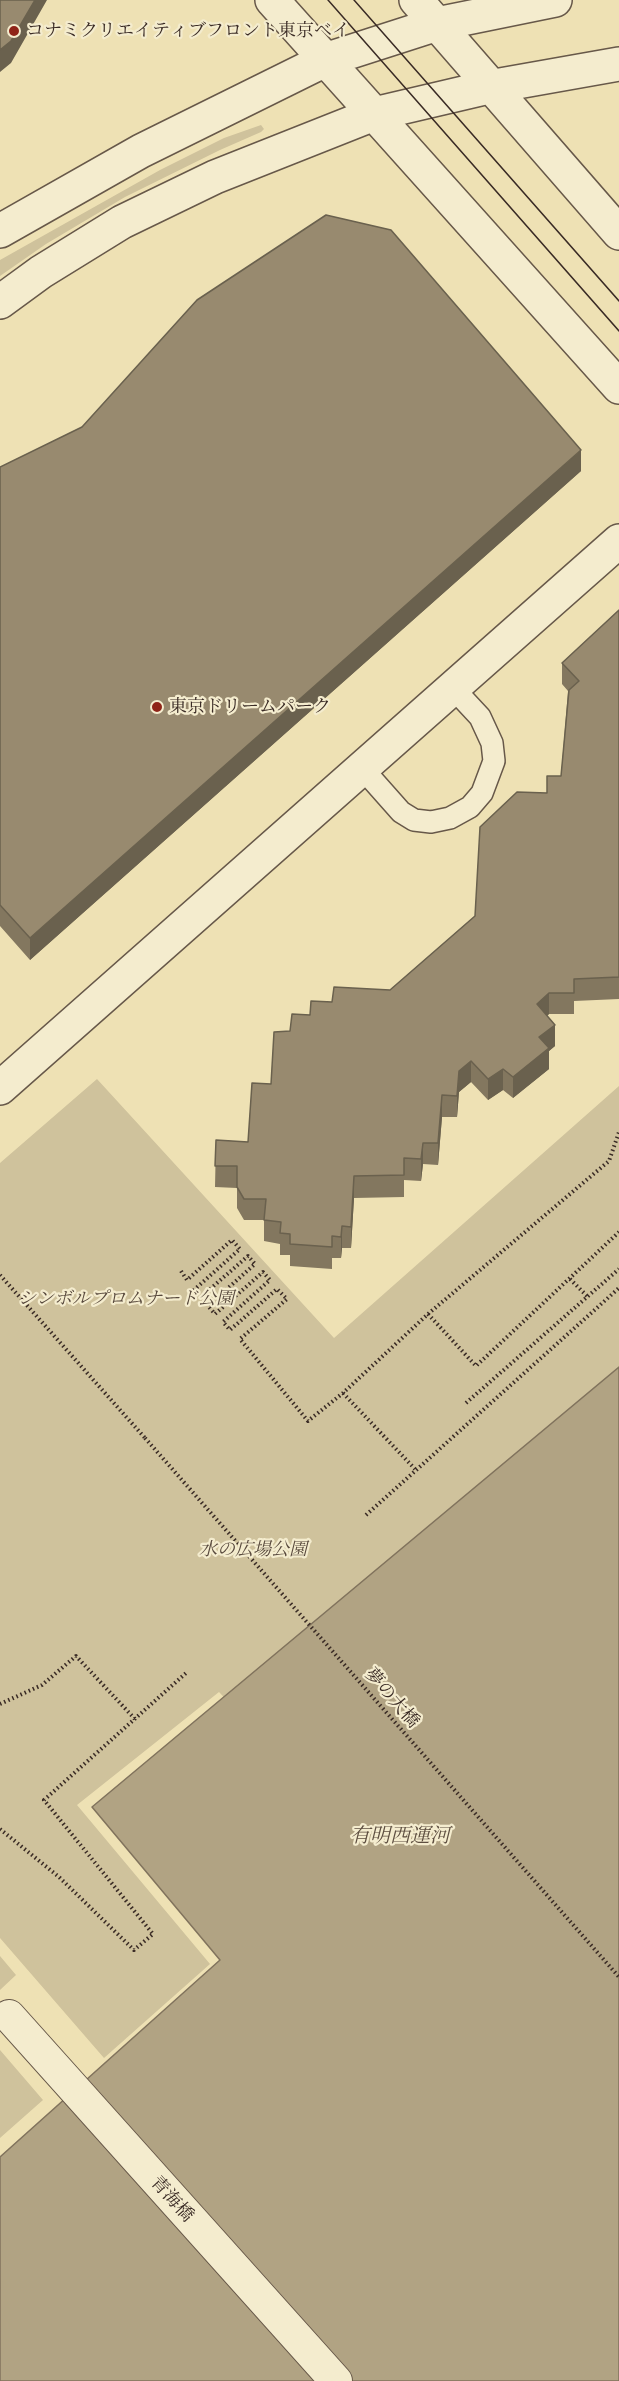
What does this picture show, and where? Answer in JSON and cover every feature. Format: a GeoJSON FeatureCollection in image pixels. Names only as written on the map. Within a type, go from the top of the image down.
{"type":"FeatureCollection","features":[{"type":"Feature","properties":{"kind":"street"},"geometry":{"type":"LineString","coordinates":[[272,0],[619,387]]}},
{"type":"Feature","properties":{"kind":"street"},"geometry":{"type":"LineString","coordinates":[[0,231],[55,197],[141,151],[426,12],[555,0]]}},
{"type":"Feature","properties":{"kind":"street"},"geometry":{"type":"LineString","coordinates":[[426,12],[489,87],[619,233]]}},
{"type":"Feature","properties":{"kind":"street"},"geometry":{"type":"LineString","coordinates":[[0,302],[41,272],[122,222],[215,177],[374,114],[489,87],[619,64]]}},
{"type":"Feature","properties":{"kind":"street"},"geometry":{"type":"LineString","coordinates":[[0,1088],[619,541]]}},
{"type":"Feature","properties":{"kind":"street","name":"青海橋"},"geometry":{"type":"LineString","coordinates":[[9,2016],[336,2381]]}},
{"type":"Feature","properties":{"kind":"lane"},"geometry":{"type":"LineString","coordinates":[[362,768],[401,812],[414,820],[431,822],[450,818],[470,807],[483,793],[494,761],[492,743],[480,717],[453,688]]}},
{"type":"Feature","properties":{"kind":"path"},"geometry":{"type":"LineString","coordinates":[[181,1272],[187,1280],[232,1240],[240,1249],[194,1290],[201,1297],[248,1256],[255,1264],[208,1306],[215,1314],[263,1272],[270,1281],[223,1322],[231,1330],[278,1288],[286,1299],[240,1339],[308,1421],[343,1393],[428,1314],[609,1161],[619,1132]]}},
{"type":"Feature","properties":{"kind":"path"},"geometry":{"type":"LineString","coordinates":[[428,1314],[476,1366],[619,1232]]}},
{"type":"Feature","properties":{"kind":"path"},"geometry":{"type":"LineString","coordinates":[[466,1403],[619,1269]]}},
{"type":"Feature","properties":{"kind":"path","name":"夢の大橋"},"geometry":{"type":"LineString","coordinates":[[0,1275],[619,1977]]}},
{"type":"Feature","properties":{"kind":"path"},"geometry":{"type":"LineString","coordinates":[[570,1279],[588,1297]]}},
{"type":"Feature","properties":{"kind":"path"},"geometry":{"type":"LineString","coordinates":[[366,1515],[619,1288]]}},
{"type":"Feature","properties":{"kind":"path"},"geometry":{"type":"LineString","coordinates":[[343,1393],[415,1470]]}},
{"type":"Feature","properties":{"kind":"path"},"geometry":{"type":"LineString","coordinates":[[0,1704],[42,1685],[76,1656],[135,1719]]}},
{"type":"Feature","properties":{"kind":"path"},"geometry":{"type":"LineString","coordinates":[[0,1829],[59,1877],[134,1950],[153,1934],[44,1800],[186,1673]]}},
{"type":"Feature","properties":{"kind":"green space"},"geometry":{"type":"Polygon","coordinates":[[[261,125],[264,129],[261,132],[125,197],[46,244],[0,276],[0,260],[160,170],[224,138],[261,125]]]}},
{"type":"Feature","properties":{"kind":"green space","name":"水の広場公園"},"geometry":{"type":"Polygon","coordinates":[[[97,1079],[334,1338],[619,1086],[619,1370],[393,1874],[219,1692],[77,1805],[210,1964],[104,2058],[0,1938],[0,1163],[97,1079]]]}},
{"type":"Feature","properties":{"kind":"green space"},"geometry":{"type":"Polygon","coordinates":[[[0,1956],[16,1975],[0,1990],[0,1956]]]}},
{"type":"Feature","properties":{"kind":"green space"},"geometry":{"type":"Polygon","coordinates":[[[0,2050],[43,2100],[0,2138],[0,2050]]]}},
{"type":"Feature","properties":{"kind":"water","name":"有明西運河"},"geometry":{"type":"Polygon","coordinates":[[[619,1367],[619,2381],[0,2381],[0,2157],[220,1960],[92,1807],[619,1367]]]}},
{"type":"Feature","properties":{"kind":"building"},"geometry":{"type":"Polygon","coordinates":[[[0,0],[35,0],[11,41],[0,50],[0,0]]]}},
{"type":"Feature","properties":{"kind":"building","name":"東京ドリームパーク"},"geometry":{"type":"Polygon","coordinates":[[[326,215],[391,230],[581,450],[30,938],[0,905],[0,467],[82,427],[197,300],[326,215]]]}},
{"type":"Feature","properties":{"kind":"building"},"geometry":{"type":"Polygon","coordinates":[[[619,610],[619,977],[574,979],[574,993],[549,993],[537,1004],[555,1025],[539,1037],[549,1048],[513,1077],[503,1069],[488,1079],[471,1061],[459,1071],[457,1096],[442,1095],[438,1143],[423,1143],[421,1159],[404,1158],[404,1175],[354,1176],[351,1227],[342,1226],[341,1237],[332,1236],[332,1247],[290,1244],[290,1234],[280,1233],[281,1222],[264,1220],[266,1199],[244,1199],[237,1187],[237,1166],[215,1166],[216,1140],[248,1142],[252,1083],[271,1084],[274,1032],[290,1031],[292,1014],[310,1015],[311,1001],[332,1002],[334,987],[390,990],[475,916],[480,827],[517,792],[547,793],[547,776],[561,776],[569,690],[579,681],[562,663],[619,610]]]}},
{"type":"Feature","properties":{"kind":"tram line"},"geometry":{"type":"LineString","coordinates":[[328,0],[619,331]]}},
{"type":"Feature","properties":{"kind":"tram line"},"geometry":{"type":"LineString","coordinates":[[354,0],[619,301]]}},
{"type":"Feature","properties":{"kind":"place","name":"コナミクリエイティブフロント東京ベイ"},"geometry":{"type":"Point","coordinates":[14,31]}},
{"type":"Feature","properties":{"kind":"place","name":"東京ドリームパーク"},"geometry":{"type":"Point","coordinates":[157,707]}},
{"type":"Feature","properties":{"kind":"park label","name":"シンボルプロムナード公園"},"geometry":{"type":"Point","coordinates":[126,1299]}}]}
